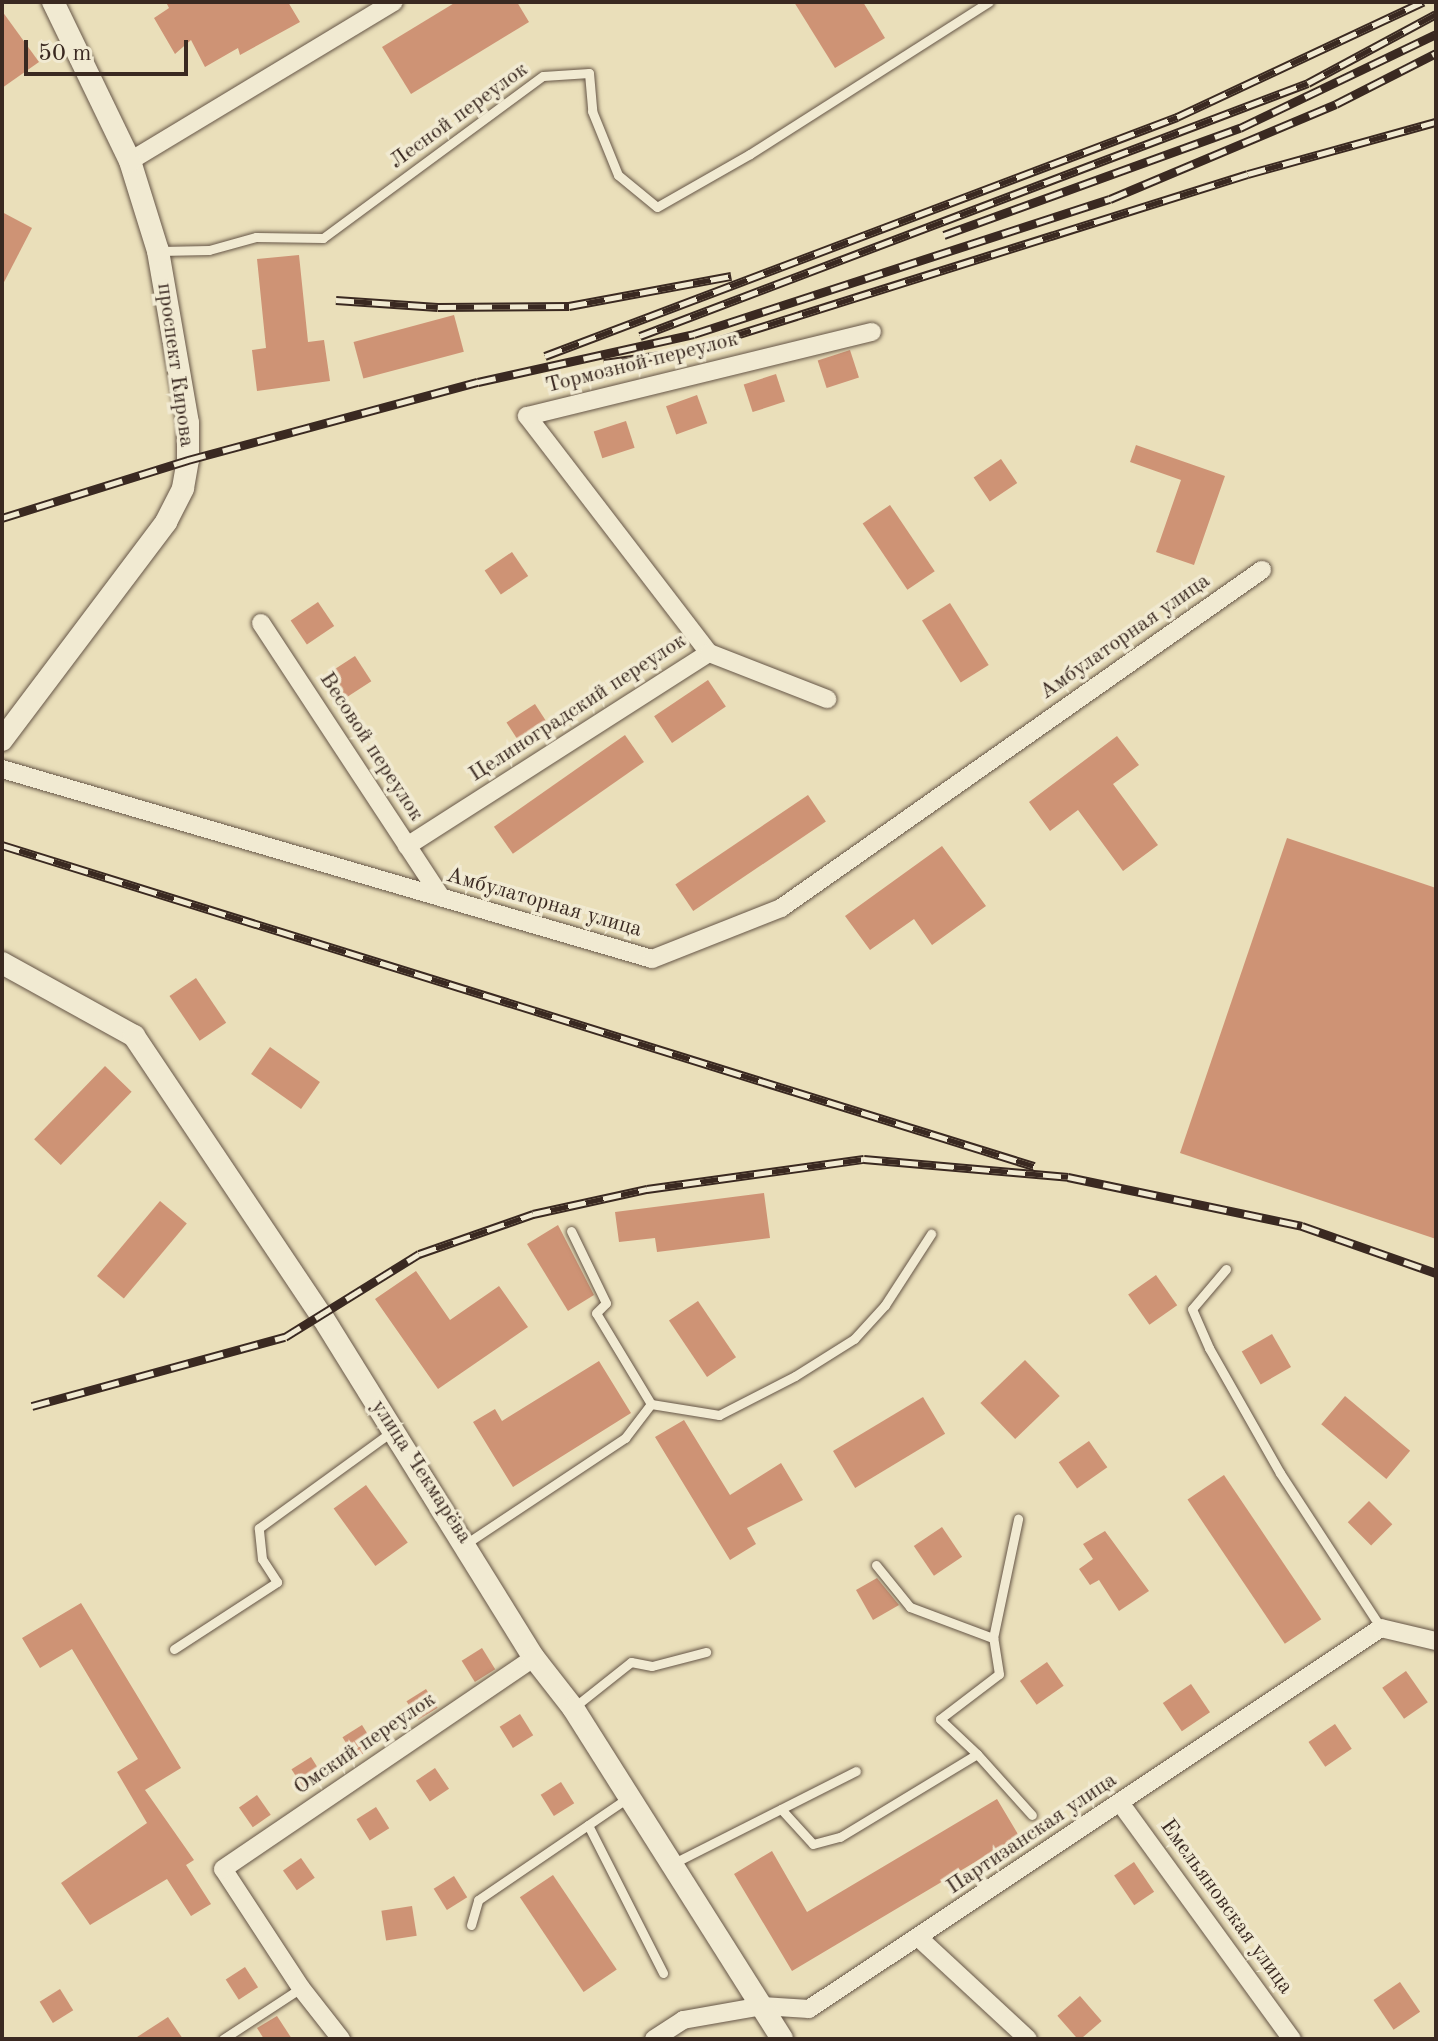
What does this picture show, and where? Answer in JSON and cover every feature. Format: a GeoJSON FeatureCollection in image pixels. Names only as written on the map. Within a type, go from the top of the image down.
{"type":"FeatureCollection","features":[{"type":"Feature","properties":{"kind":"street","name":"проспект Кирова"},"geometry":{"type":"LineString","coordinates":[[2,740],[166,522],[183,488],[188,423],[158,251],[130,161],[53,2]]}},
{"type":"Feature","properties":{"kind":"street"},"geometry":{"type":"LineString","coordinates":[[130,161],[394,2]]}},
{"type":"Feature","properties":{"kind":"street","name":"Тормозной переулок"},"geometry":{"type":"LineString","coordinates":[[709,653],[527,416],[872,332]]}},
{"type":"Feature","properties":{"kind":"street","name":"Амбулаторная улица"},"geometry":{"type":"LineString","coordinates":[[2,769],[652,959],[781,908],[1262,570]]}},
{"type":"Feature","properties":{"kind":"street","name":"Весовой переулок"},"geometry":{"type":"LineString","coordinates":[[261,623],[441,897]]}},
{"type":"Feature","properties":{"kind":"street","name":"Целиноградский переулок"},"geometry":{"type":"LineString","coordinates":[[407,846],[709,653],[827,699]]}},
{"type":"Feature","properties":{"kind":"street","name":"улица Чекмарёва"},"geometry":{"type":"LineString","coordinates":[[2,963],[134,1036],[394,1430],[467,1543],[534,1658],[573,1708],[782,2039]]}},
{"type":"Feature","properties":{"kind":"street"},"geometry":{"type":"LineString","coordinates":[[1381,1628],[1428,1638]]}},
{"type":"Feature","properties":{"kind":"street","name":"Партизанская улица"},"geometry":{"type":"LineString","coordinates":[[654,2039],[683,2020],[762,2006],[809,2009],[920,1939],[1381,1628]]}},
{"type":"Feature","properties":{"kind":"street","name":"Омский переулок"},"geometry":{"type":"LineString","coordinates":[[301,1988],[223,1869],[534,1658]]}},
{"type":"Feature","properties":{"kind":"street","name":"Емельяновская улица"},"geometry":{"type":"LineString","coordinates":[[1121,1804],[1292,2039]]}},
{"type":"Feature","properties":{"kind":"street"},"geometry":{"type":"LineString","coordinates":[[920,1939],[1028,2039]]}},
{"type":"Feature","properties":{"kind":"street"},"geometry":{"type":"LineString","coordinates":[[301,1988],[341,2039]]}},
{"type":"Feature","properties":{"kind":"lane","name":"Лесной переулок"},"geometry":{"type":"LineString","coordinates":[[158,251],[209,250],[256,237],[323,238],[543,76],[589,73],[592,111],[618,175],[657,207],[750,154],[989,2]]}},
{"type":"Feature","properties":{"kind":"lane"},"geometry":{"type":"LineString","coordinates":[[571,1231],[606,1303],[596,1313],[651,1404],[719,1415],[795,1376],[854,1339],[885,1305],[931,1234]]}},
{"type":"Feature","properties":{"kind":"lane"},"geometry":{"type":"LineString","coordinates":[[1226,1269],[1192,1309],[1209,1348],[1280,1473],[1381,1628]]}},
{"type":"Feature","properties":{"kind":"lane"},"geometry":{"type":"LineString","coordinates":[[467,1543],[625,1438],[651,1404]]}},
{"type":"Feature","properties":{"kind":"lane"},"geometry":{"type":"LineString","coordinates":[[174,1649],[277,1582],[262,1559],[259,1528],[394,1430]]}},
{"type":"Feature","properties":{"kind":"lane"},"geometry":{"type":"LineString","coordinates":[[1018,1519],[993,1638],[999,1674],[940,1719],[977,1754],[1032,1815]]}},
{"type":"Feature","properties":{"kind":"lane"},"geometry":{"type":"LineString","coordinates":[[876,1565],[910,1607],[993,1638]]}},
{"type":"Feature","properties":{"kind":"lane"},"geometry":{"type":"LineString","coordinates":[[573,1708],[631,1662],[652,1666],[706,1652]]}},
{"type":"Feature","properties":{"kind":"lane"},"geometry":{"type":"LineString","coordinates":[[781,1809],[813,1844],[840,1837],[977,1754]]}},
{"type":"Feature","properties":{"kind":"lane"},"geometry":{"type":"LineString","coordinates":[[672,1864],[856,1771]]}},
{"type":"Feature","properties":{"kind":"lane"},"geometry":{"type":"LineString","coordinates":[[471,1925],[478,1900],[629,1797]]}},
{"type":"Feature","properties":{"kind":"lane"},"geometry":{"type":"LineString","coordinates":[[588,1825],[663,1973]]}},
{"type":"Feature","properties":{"kind":"lane"},"geometry":{"type":"LineString","coordinates":[[223,2039],[301,1988]]}},
{"type":"Feature","properties":{"kind":"building"},"geometry":{"type":"Polygon","coordinates":[[[166,2],[288,2],[300,22],[240,55],[238,48],[205,67],[191,40],[175,54],[154,18],[169,8],[166,2]]]}},
{"type":"Feature","properties":{"kind":"building"},"geometry":{"type":"Polygon","coordinates":[[[456,2],[517,2],[529,22],[411,94],[382,47],[456,2]]]}},
{"type":"Feature","properties":{"kind":"building"},"geometry":{"type":"Polygon","coordinates":[[[794,2],[863,2],[885,38],[835,68],[794,2]]]}},
{"type":"Feature","properties":{"kind":"building"},"geometry":{"type":"Polygon","coordinates":[[[2,11],[39,62],[2,88],[2,11]]]}},
{"type":"Feature","properties":{"kind":"building"},"geometry":{"type":"Polygon","coordinates":[[[2,212],[32,228],[2,286],[2,212]]]}},
{"type":"Feature","properties":{"kind":"building"},"geometry":{"type":"Polygon","coordinates":[[[299,255],[308,342],[324,340],[330,381],[257,391],[252,350],[266,348],[257,259],[299,255]]]}},
{"type":"Feature","properties":{"kind":"building"},"geometry":{"type":"Polygon","coordinates":[[[454,315],[464,352],[363,379],[354,342],[454,315]]]}},
{"type":"Feature","properties":{"kind":"building"},"geometry":{"type":"Polygon","coordinates":[[[850,350],[859,378],[827,388],[818,361],[850,350]]]}},
{"type":"Feature","properties":{"kind":"building"},"geometry":{"type":"Polygon","coordinates":[[[776,374],[785,402],[753,412],[744,385],[776,374]]]}},
{"type":"Feature","properties":{"kind":"building"},"geometry":{"type":"Polygon","coordinates":[[[697,395],[707,423],[676,434],[666,406],[697,395]]]}},
{"type":"Feature","properties":{"kind":"building"},"geometry":{"type":"Polygon","coordinates":[[[626,421],[635,448],[602,458],[594,432],[626,421]]]}},
{"type":"Feature","properties":{"kind":"building"},"geometry":{"type":"Polygon","coordinates":[[[1136,445],[1225,476],[1194,565],[1156,552],[1181,480],[1130,462],[1136,445]]]}},
{"type":"Feature","properties":{"kind":"building"},"geometry":{"type":"Polygon","coordinates":[[[1001,459],[1017,483],[990,501],[974,477],[1001,459]]]}},
{"type":"Feature","properties":{"kind":"building"},"geometry":{"type":"Polygon","coordinates":[[[890,505],[935,571],[907,590],[863,523],[890,505]]]}},
{"type":"Feature","properties":{"kind":"building"},"geometry":{"type":"Polygon","coordinates":[[[512,552],[528,576],[501,594],[485,570],[512,552]]]}},
{"type":"Feature","properties":{"kind":"building"},"geometry":{"type":"Polygon","coordinates":[[[318,602],[334,626],[307,644],[291,620],[318,602]]]}},
{"type":"Feature","properties":{"kind":"building"},"geometry":{"type":"Polygon","coordinates":[[[950,603],[989,665],[961,682],[922,620],[950,603]]]}},
{"type":"Feature","properties":{"kind":"building"},"geometry":{"type":"Polygon","coordinates":[[[355,656],[371,681],[343,700],[326,675],[355,656]]]}},
{"type":"Feature","properties":{"kind":"building"},"geometry":{"type":"Polygon","coordinates":[[[708,680],[726,707],[672,743],[654,716],[708,680]]]}},
{"type":"Feature","properties":{"kind":"building"},"geometry":{"type":"Polygon","coordinates":[[[535,704],[551,729],[523,748],[506,723],[535,704]]]}},
{"type":"Feature","properties":{"kind":"building"},"geometry":{"type":"Polygon","coordinates":[[[625,735],[644,762],[513,854],[494,827],[625,735]]]}},
{"type":"Feature","properties":{"kind":"building"},"geometry":{"type":"Polygon","coordinates":[[[1117,736],[1139,765],[1113,784],[1158,845],[1123,871],[1078,810],[1050,831],[1029,802],[1117,736]]]}},
{"type":"Feature","properties":{"kind":"building"},"geometry":{"type":"Polygon","coordinates":[[[808,795],[826,822],[693,911],[675,884],[808,795]]]}},
{"type":"Feature","properties":{"kind":"building"},"geometry":{"type":"Polygon","coordinates":[[[1287,838],[1436,888],[1436,1239],[1180,1153],[1287,838]]]}},
{"type":"Feature","properties":{"kind":"building"},"geometry":{"type":"Polygon","coordinates":[[[942,846],[986,906],[932,945],[914,919],[870,950],[845,916],[942,846]]]}},
{"type":"Feature","properties":{"kind":"building"},"geometry":{"type":"Polygon","coordinates":[[[196,978],[226,1023],[200,1041],[169,996],[196,978]]]}},
{"type":"Feature","properties":{"kind":"building"},"geometry":{"type":"Polygon","coordinates":[[[270,1047],[320,1082],[301,1109],[251,1074],[270,1047]]]}},
{"type":"Feature","properties":{"kind":"building"},"geometry":{"type":"Polygon","coordinates":[[[105,1066],[132,1092],[61,1165],[34,1139],[105,1066]]]}},
{"type":"Feature","properties":{"kind":"building"},"geometry":{"type":"Polygon","coordinates":[[[764,1193],[770,1238],[657,1252],[655,1238],[619,1242],[615,1212],[764,1193]]]}},
{"type":"Feature","properties":{"kind":"building"},"geometry":{"type":"Polygon","coordinates":[[[160,1201],[187,1223],[124,1299],[97,1276],[160,1201]]]}},
{"type":"Feature","properties":{"kind":"building"},"geometry":{"type":"Polygon","coordinates":[[[558,1225],[594,1295],[568,1311],[527,1244],[558,1225]]]}},
{"type":"Feature","properties":{"kind":"building"},"geometry":{"type":"Polygon","coordinates":[[[416,1271],[450,1320],[499,1286],[528,1327],[438,1389],[375,1299],[416,1271]]]}},
{"type":"Feature","properties":{"kind":"building"},"geometry":{"type":"Polygon","coordinates":[[[1156,1275],[1177,1305],[1149,1325],[1128,1295],[1156,1275]]]}},
{"type":"Feature","properties":{"kind":"building"},"geometry":{"type":"Polygon","coordinates":[[[698,1301],[736,1357],[707,1377],[669,1321],[698,1301]]]}},
{"type":"Feature","properties":{"kind":"building"},"geometry":{"type":"Polygon","coordinates":[[[1272,1334],[1291,1367],[1261,1384],[1242,1352],[1272,1334]]]}},
{"type":"Feature","properties":{"kind":"building"},"geometry":{"type":"Polygon","coordinates":[[[1025,1360],[1060,1396],[1015,1439],[980,1403],[1025,1360]]]}},
{"type":"Feature","properties":{"kind":"building"},"geometry":{"type":"Polygon","coordinates":[[[599,1361],[631,1413],[513,1487],[473,1422],[495,1409],[502,1421],[599,1361]]]}},
{"type":"Feature","properties":{"kind":"building"},"geometry":{"type":"Polygon","coordinates":[[[1345,1396],[1410,1451],[1386,1479],[1321,1424],[1345,1396]]]}},
{"type":"Feature","properties":{"kind":"building"},"geometry":{"type":"Polygon","coordinates":[[[923,1397],[945,1434],[855,1488],[833,1451],[923,1397]]]}},
{"type":"Feature","properties":{"kind":"building"},"geometry":{"type":"Polygon","coordinates":[[[684,1420],[730,1495],[781,1463],[803,1500],[747,1528],[756,1544],[730,1560],[655,1437],[684,1420]]]}},
{"type":"Feature","properties":{"kind":"building"},"geometry":{"type":"Polygon","coordinates":[[[1089,1441],[1107,1467],[1077,1488],[1059,1462],[1089,1441]]]}},
{"type":"Feature","properties":{"kind":"building"},"geometry":{"type":"Polygon","coordinates":[[[1224,1475],[1321,1619],[1285,1644],[1188,1500],[1224,1475]]]}},
{"type":"Feature","properties":{"kind":"building"},"geometry":{"type":"Polygon","coordinates":[[[366,1485],[408,1542],[375,1566],[334,1509],[366,1485]]]}},
{"type":"Feature","properties":{"kind":"building"},"geometry":{"type":"Polygon","coordinates":[[[1369,1501],[1392,1524],[1371,1546],[1348,1522],[1369,1501]]]}},
{"type":"Feature","properties":{"kind":"building"},"geometry":{"type":"Polygon","coordinates":[[[942,1527],[962,1557],[934,1576],[914,1546],[942,1527]]]}},
{"type":"Feature","properties":{"kind":"building"},"geometry":{"type":"Polygon","coordinates":[[[1105,1531],[1149,1591],[1119,1611],[1099,1580],[1090,1585],[1079,1569],[1093,1559],[1083,1544],[1105,1531]]]}},
{"type":"Feature","properties":{"kind":"building"},"geometry":{"type":"Polygon","coordinates":[[[877,1578],[899,1605],[873,1620],[856,1590],[877,1578]]]}},
{"type":"Feature","properties":{"kind":"building"},"geometry":{"type":"Polygon","coordinates":[[[81,1603],[181,1768],[145,1790],[194,1860],[186,1865],[211,1904],[191,1916],[167,1879],[90,1925],[61,1883],[147,1823],[117,1772],[138,1759],[72,1649],[40,1668],[22,1638],[81,1603]]]}},
{"type":"Feature","properties":{"kind":"building"},"geometry":{"type":"Polygon","coordinates":[[[482,1648],[495,1669],[475,1682],[462,1661],[482,1648]]]}},
{"type":"Feature","properties":{"kind":"building"},"geometry":{"type":"Polygon","coordinates":[[[1047,1662],[1064,1686],[1037,1705],[1020,1681],[1047,1662]]]}},
{"type":"Feature","properties":{"kind":"building"},"geometry":{"type":"Polygon","coordinates":[[[1406,1671],[1428,1702],[1404,1719],[1382,1688],[1406,1671]]]}},
{"type":"Feature","properties":{"kind":"building"},"geometry":{"type":"Polygon","coordinates":[[[1191,1684],[1210,1712],[1182,1731],[1163,1703],[1191,1684]]]}},
{"type":"Feature","properties":{"kind":"building"},"geometry":{"type":"Polygon","coordinates":[[[426,1689],[438,1708],[418,1720],[406,1701],[426,1689]]]}},
{"type":"Feature","properties":{"kind":"building"},"geometry":{"type":"Polygon","coordinates":[[[520,1714],[533,1735],[513,1748],[500,1727],[520,1714]]]}},
{"type":"Feature","properties":{"kind":"building"},"geometry":{"type":"Polygon","coordinates":[[[1335,1724],[1352,1749],[1325,1767],[1308,1742],[1335,1724]]]}},
{"type":"Feature","properties":{"kind":"building"},"geometry":{"type":"Polygon","coordinates":[[[362,1725],[375,1746],[356,1758],[342,1737],[362,1725]]]}},
{"type":"Feature","properties":{"kind":"building"},"geometry":{"type":"Polygon","coordinates":[[[311,1757],[324,1778],[305,1790],[291,1769],[311,1757]]]}},
{"type":"Feature","properties":{"kind":"building"},"geometry":{"type":"Polygon","coordinates":[[[435,1768],[449,1789],[430,1802],[416,1781],[435,1768]]]}},
{"type":"Feature","properties":{"kind":"building"},"geometry":{"type":"Polygon","coordinates":[[[561,1782],[574,1803],[554,1816],[541,1795],[561,1782]]]}},
{"type":"Feature","properties":{"kind":"building"},"geometry":{"type":"Polygon","coordinates":[[[257,1795],[271,1815],[253,1827],[239,1808],[257,1795]]]}},
{"type":"Feature","properties":{"kind":"building"},"geometry":{"type":"Polygon","coordinates":[[[997,1799],[1019,1836],[792,1971],[734,1874],[772,1851],[807,1912],[997,1799]]]}},
{"type":"Feature","properties":{"kind":"building"},"geometry":{"type":"Polygon","coordinates":[[[376,1807],[389,1828],[370,1840],[356,1819],[376,1807]]]}},
{"type":"Feature","properties":{"kind":"building"},"geometry":{"type":"Polygon","coordinates":[[[301,1858],[315,1878],[297,1890],[283,1871],[301,1858]]]}},
{"type":"Feature","properties":{"kind":"building"},"geometry":{"type":"Polygon","coordinates":[[[1134,1862],[1154,1892],[1134,1905],[1114,1875],[1134,1862]]]}},
{"type":"Feature","properties":{"kind":"building"},"geometry":{"type":"Polygon","coordinates":[[[553,1875],[617,1970],[584,1992],[520,1897],[553,1875]]]}},
{"type":"Feature","properties":{"kind":"building"},"geometry":{"type":"Polygon","coordinates":[[[454,1876],[467,1897],[447,1910],[434,1889],[454,1876]]]}},
{"type":"Feature","properties":{"kind":"building"},"geometry":{"type":"Polygon","coordinates":[[[412,1906],[417,1936],[386,1940],[381,1911],[412,1906]]]}},
{"type":"Feature","properties":{"kind":"building"},"geometry":{"type":"Polygon","coordinates":[[[245,1967],[258,1987],[239,2000],[226,1980],[245,1967]]]}},
{"type":"Feature","properties":{"kind":"building"},"geometry":{"type":"Polygon","coordinates":[[[1400,1982],[1420,2012],[1394,2030],[1373,2000],[1400,1982]]]}},
{"type":"Feature","properties":{"kind":"building"},"geometry":{"type":"Polygon","coordinates":[[[60,1989],[73,2010],[53,2023],[40,2002],[60,1989]]]}},
{"type":"Feature","properties":{"kind":"building"},"geometry":{"type":"Polygon","coordinates":[[[1080,1996],[1102,2021],[1078,2039],[1057,2016],[1080,1996]]]}},
{"type":"Feature","properties":{"kind":"building"},"geometry":{"type":"Polygon","coordinates":[[[277,2016],[292,2039],[264,2039],[257,2028],[277,2016]]]}},
{"type":"Feature","properties":{"kind":"building"},"geometry":{"type":"Polygon","coordinates":[[[168,2017],[183,2039],[134,2039],[168,2017]]]}},
{"type":"Feature","properties":{"kind":"railway"},"geometry":{"type":"LineString","coordinates":[[545,356],[1177,117],[1423,2]]}},
{"type":"Feature","properties":{"kind":"railway"},"geometry":{"type":"LineString","coordinates":[[640,336],[1308,83],[1436,14]]}},
{"type":"Feature","properties":{"kind":"railway"},"geometry":{"type":"LineString","coordinates":[[944,235],[1240,128],[1436,34]]}},
{"type":"Feature","properties":{"kind":"railway"},"geometry":{"type":"LineString","coordinates":[[2,518],[188,460],[478,382],[694,334],[1110,199],[1336,104],[1436,53]]}},
{"type":"Feature","properties":{"kind":"railway"},"geometry":{"type":"LineString","coordinates":[[604,363],[682,352],[1248,174],[1436,122]]}},
{"type":"Feature","properties":{"kind":"railway"},"geometry":{"type":"LineString","coordinates":[[336,300],[438,307],[569,306],[731,276]]}},
{"type":"Feature","properties":{"kind":"railway"},"geometry":{"type":"LineString","coordinates":[[2,845],[1034,1166]]}},
{"type":"Feature","properties":{"kind":"railway"},"geometry":{"type":"LineString","coordinates":[[32,1406],[285,1337],[419,1254],[533,1214],[647,1189],[864,1159],[1068,1177],[1302,1226],[1436,1273]]}}]}
